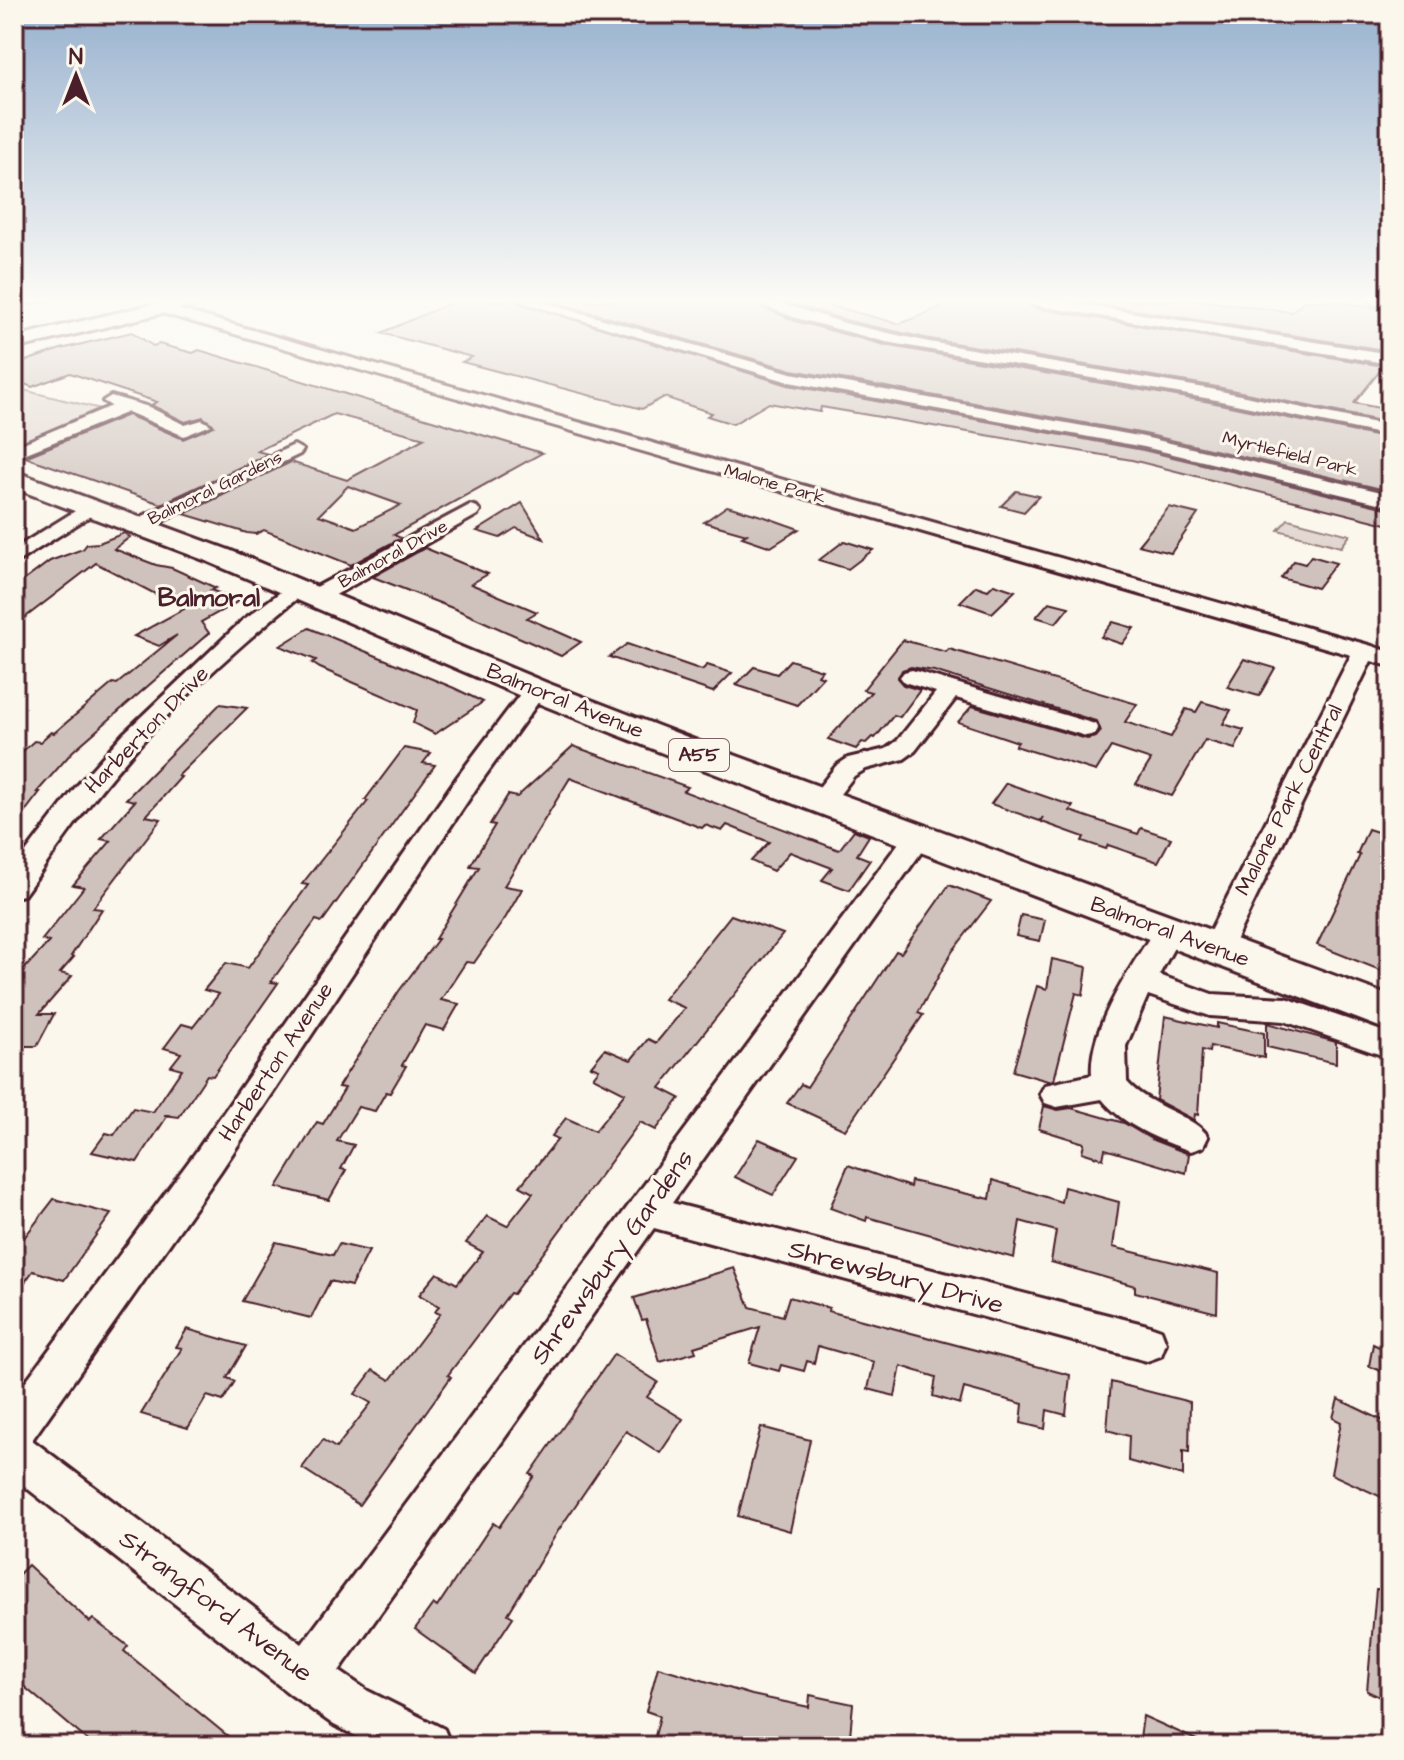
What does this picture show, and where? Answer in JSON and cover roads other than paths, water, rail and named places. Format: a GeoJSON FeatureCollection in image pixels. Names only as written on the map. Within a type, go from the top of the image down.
{"type":"FeatureCollection","features":[{"type":"Feature","properties":{"kind":"highway","name":"Balmoral Avenue"},"geometry":{"type":"LineString","coordinates":[[14,479],[306,593],[535,690],[917,838],[1390,1014]]}},
{"type":"Feature","properties":{"kind":"street","name":"Malone Park"},"geometry":{"type":"LineString","coordinates":[[435,383],[1390,659]]}},
{"type":"Feature","properties":{"kind":"street","name":"Myrtlefield Park"},"geometry":{"type":"LineString","coordinates":[[821,383],[1144,442],[1390,500]]}},
{"type":"Feature","properties":{"kind":"street"},"geometry":{"type":"LineString","coordinates":[[1149,383],[1223,395],[1390,431]]}},
{"type":"Feature","properties":{"kind":"street"},"geometry":{"type":"LineString","coordinates":[[14,453],[119,403],[184,431],[202,425]]}},
{"type":"Feature","properties":{"kind":"street","name":"Balmoral Gardens"},"geometry":{"type":"LineString","coordinates":[[137,526],[294,450]]}},
{"type":"Feature","properties":{"kind":"street"},"geometry":{"type":"LineString","coordinates":[[14,558],[88,509]]}},
{"type":"Feature","properties":{"kind":"street","name":"Balmoral Drive"},"geometry":{"type":"LineString","coordinates":[[306,593],[470,511]]}},
{"type":"Feature","properties":{"kind":"street","name":"Harberton Drive"},"geometry":{"type":"LineString","coordinates":[[14,888],[84,794],[132,739],[251,625],[306,593]]}},
{"type":"Feature","properties":{"kind":"street","name":"Malone Park Central"},"geometry":{"type":"LineString","coordinates":[[1216,949],[1364,651]]}},
{"type":"Feature","properties":{"kind":"street"},"geometry":{"type":"LineString","coordinates":[[912,677],[1086,729]]}},
{"type":"Feature","properties":{"kind":"street"},"geometry":{"type":"LineString","coordinates":[[821,801],[845,771],[857,763],[895,754],[906,746],[951,688]]}},
{"type":"Feature","properties":{"kind":"street","name":"Harberton Avenue"},"geometry":{"type":"LineString","coordinates":[[14,1431],[208,1162],[449,808],[535,690]]}},
{"type":"Feature","properties":{"kind":"street","name":"Shrewsbury Gardens"},"geometry":{"type":"LineString","coordinates":[[307,1677],[917,838]]}},
{"type":"Feature","properties":{"kind":"street"},"geometry":{"type":"LineString","coordinates":[[1168,931],[1110,1044],[1111,1085],[1141,1114],[1191,1137]]}},
{"type":"Feature","properties":{"kind":"street"},"geometry":{"type":"LineString","coordinates":[[1143,981],[1210,1005],[1286,1010],[1350,1046],[1390,1046]]}},
{"type":"Feature","properties":{"kind":"street"},"geometry":{"type":"LineString","coordinates":[[1057,1094],[1111,1085]]}},
{"type":"Feature","properties":{"kind":"street","name":"Shrewsbury Drive"},"geometry":{"type":"LineString","coordinates":[[646,1209],[669,1218],[1147,1343]]}},
{"type":"Feature","properties":{"kind":"street","name":"Strangford Avenue"},"geometry":{"type":"LineString","coordinates":[[14,1452],[307,1677],[351,1708],[427,1746]]}},
{"type":"Feature","properties":{"kind":"district","name":"Balmoral"},"geometry":{"type":"Point","coordinates":[209,598]}}]}
